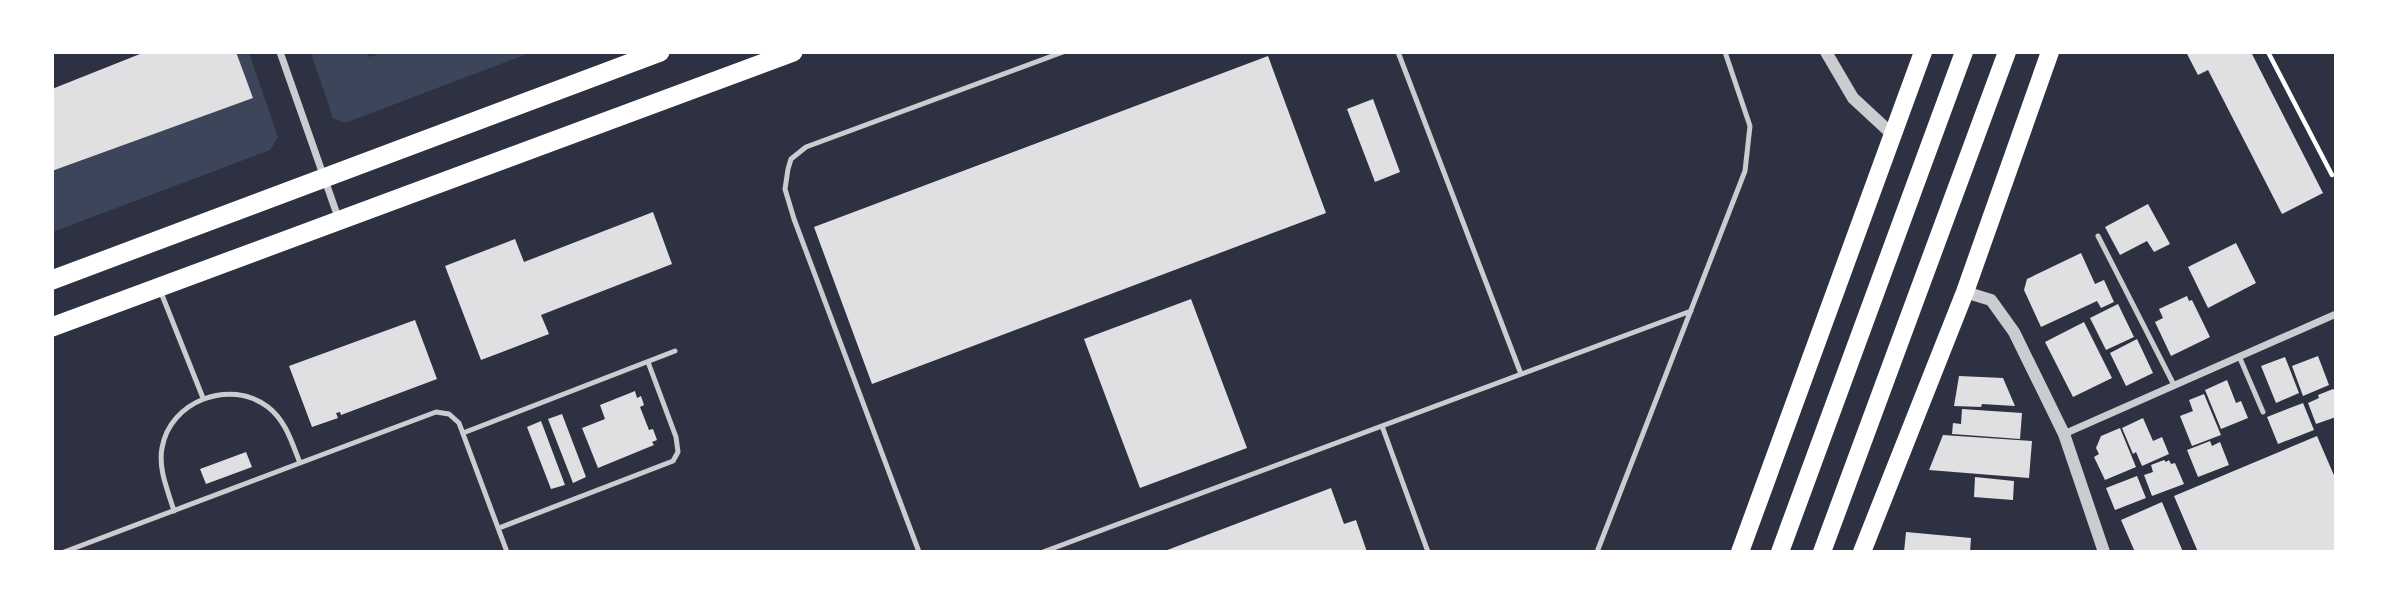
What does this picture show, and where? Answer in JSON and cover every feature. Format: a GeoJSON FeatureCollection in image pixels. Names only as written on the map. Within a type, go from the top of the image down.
{"type":"FeatureCollection","features":[{"type":"Feature","properties":{"kind":"highway"},"geometry":{"type":"LineString","coordinates":[[52,280],[660,52]]}},
{"type":"Feature","properties":{"kind":"highway"},"geometry":{"type":"LineString","coordinates":[[52,327],[793,52]]}},
{"type":"Feature","properties":{"kind":"main road"},"geometry":{"type":"LineString","coordinates":[[1740,551],[1923,52]]}},
{"type":"Feature","properties":{"kind":"main road"},"geometry":{"type":"LineString","coordinates":[[1780,551],[1964,52]]}},
{"type":"Feature","properties":{"kind":"main road"},"geometry":{"type":"LineString","coordinates":[[1822,551],[2007,52]]}},
{"type":"Feature","properties":{"kind":"main road"},"geometry":{"type":"LineString","coordinates":[[1862,551],[1965,292],[2050,52]]}},
{"type":"Feature","properties":{"kind":"street"},"geometry":{"type":"LineString","coordinates":[[281,52],[339,221]]}},
{"type":"Feature","properties":{"kind":"street"},"geometry":{"type":"LineString","coordinates":[[1826,52],[1853,98],[1893,135]]}},
{"type":"Feature","properties":{"kind":"street"},"geometry":{"type":"LineString","coordinates":[[1965,292],[1991,300],[2014,332],[2064,434],[2104,551]]}},
{"type":"Feature","properties":{"kind":"street"},"geometry":{"type":"LineString","coordinates":[[2064,434],[2336,314]]}},
{"type":"Feature","properties":{"kind":"lane"},"geometry":{"type":"LineString","coordinates":[[919,551],[794,219],[785,189],[788,169],[791,159],[806,146],[1063,52]]}},
{"type":"Feature","properties":{"kind":"lane"},"geometry":{"type":"LineString","coordinates":[[1398,52],[1521,374]]}},
{"type":"Feature","properties":{"kind":"lane"},"geometry":{"type":"LineString","coordinates":[[1597,551],[1745,171],[1750,126],[1725,52]]}},
{"type":"Feature","properties":{"kind":"lane"},"geometry":{"type":"LineString","coordinates":[[2098,236],[2174,385]]}},
{"type":"Feature","properties":{"kind":"lane"},"geometry":{"type":"LineString","coordinates":[[159,287],[203,398]]}},
{"type":"Feature","properties":{"kind":"lane"},"geometry":{"type":"LineString","coordinates":[[1043,551],[1692,311]]}},
{"type":"Feature","properties":{"kind":"lane"},"geometry":{"type":"LineString","coordinates":[[463,433],[676,351]]}},
{"type":"Feature","properties":{"kind":"lane"},"geometry":{"type":"LineString","coordinates":[[2239,356],[2263,412]]}},
{"type":"Feature","properties":{"kind":"lane"},"geometry":{"type":"LineString","coordinates":[[499,528],[673,461],[678,452],[676,437],[648,362]]}},
{"type":"Feature","properties":{"kind":"lane"},"geometry":{"type":"LineString","coordinates":[[174,511],[162,468],[162,448],[167,432],[176,418],[188,406],[203,398],[236,394],[253,398],[268,407],[282,421],[300,463]]}},
{"type":"Feature","properties":{"kind":"lane"},"geometry":{"type":"LineString","coordinates":[[64,551],[436,412],[449,414],[459,423],[507,551]]}},
{"type":"Feature","properties":{"kind":"lane"},"geometry":{"type":"LineString","coordinates":[[1382,426],[1428,551]]}},
{"type":"Feature","properties":{"kind":"path"},"geometry":{"type":"LineString","coordinates":[[2268,52],[2332,175]]}},
{"type":"Feature","properties":{"kind":"shaded area"},"geometry":{"type":"Polygon","coordinates":[[[236,53],[249,53],[278,137],[270,150],[53,232],[53,171],[252,98],[236,53]]]}},
{"type":"Feature","properties":{"kind":"shaded area"},"geometry":{"type":"Polygon","coordinates":[[[311,53],[367,53],[369,57],[382,53],[530,53],[345,123],[333,118],[311,53]]]}},
{"type":"Feature","properties":{"kind":"building"},"geometry":{"type":"Polygon","coordinates":[[[145,52],[236,52],[253,98],[52,171],[52,89],[145,52]]]}},
{"type":"Feature","properties":{"kind":"building"},"geometry":{"type":"Polygon","coordinates":[[[2186,52],[2251,52],[2323,193],[2282,214],[2208,70],[2198,75],[2186,52]]]}},
{"type":"Feature","properties":{"kind":"building"},"geometry":{"type":"Polygon","coordinates":[[[1268,56],[1326,213],[872,384],[814,227],[1268,56]]]}},
{"type":"Feature","properties":{"kind":"building"},"geometry":{"type":"Polygon","coordinates":[[[1373,99],[1400,172],[1375,182],[1347,109],[1373,99]]]}},
{"type":"Feature","properties":{"kind":"building"},"geometry":{"type":"Polygon","coordinates":[[[2148,204],[2170,244],[2154,252],[2147,241],[2120,255],[2105,227],[2148,204]]]}},
{"type":"Feature","properties":{"kind":"building"},"geometry":{"type":"Polygon","coordinates":[[[653,212],[672,264],[541,315],[549,334],[481,360],[445,266],[515,239],[524,262],[653,212]]]}},
{"type":"Feature","properties":{"kind":"building"},"geometry":{"type":"Polygon","coordinates":[[[2236,243],[2256,283],[2208,308],[2188,267],[2236,243]]]}},
{"type":"Feature","properties":{"kind":"building"},"geometry":{"type":"Polygon","coordinates":[[[2081,253],[2095,284],[2104,280],[2114,302],[2101,308],[2097,301],[2041,327],[2024,290],[2027,279],[2081,253]]]}},
{"type":"Feature","properties":{"kind":"building"},"geometry":{"type":"Polygon","coordinates":[[[2187,296],[2189,301],[2192,300],[2210,337],[2171,356],[2155,322],[2163,318],[2159,309],[2187,296]]]}},
{"type":"Feature","properties":{"kind":"building"},"geometry":{"type":"Polygon","coordinates":[[[1191,299],[1247,448],[1140,488],[1084,339],[1191,299]]]}},
{"type":"Feature","properties":{"kind":"building"},"geometry":{"type":"Polygon","coordinates":[[[2118,304],[2134,337],[2106,350],[2090,318],[2118,304]]]}},
{"type":"Feature","properties":{"kind":"building"},"geometry":{"type":"Polygon","coordinates":[[[415,320],[437,379],[341,415],[340,412],[336,413],[338,418],[312,427],[289,366],[415,320]]]}},
{"type":"Feature","properties":{"kind":"building"},"geometry":{"type":"Polygon","coordinates":[[[2084,322],[2112,378],[2073,397],[2045,342],[2084,322]]]}},
{"type":"Feature","properties":{"kind":"building"},"geometry":{"type":"Polygon","coordinates":[[[2137,339],[2153,373],[2126,386],[2110,353],[2137,339]]]}},
{"type":"Feature","properties":{"kind":"building"},"geometry":{"type":"Polygon","coordinates":[[[2318,356],[2329,385],[2303,396],[2292,366],[2318,356]]]}},
{"type":"Feature","properties":{"kind":"building"},"geometry":{"type":"Polygon","coordinates":[[[2285,357],[2299,393],[2276,403],[2261,366],[2285,357]]]}},
{"type":"Feature","properties":{"kind":"building"},"geometry":{"type":"Polygon","coordinates":[[[1959,376],[2003,378],[2015,406],[1954,406],[1959,376]]]}},
{"type":"Feature","properties":{"kind":"building"},"geometry":{"type":"Polygon","coordinates":[[[2227,380],[2236,403],[2241,401],[2248,418],[2221,429],[2205,390],[2227,380]]]}},
{"type":"Feature","properties":{"kind":"building"},"geometry":{"type":"Polygon","coordinates":[[[2333,389],[2336,392],[2336,417],[2316,424],[2308,403],[2333,389]]]}},
{"type":"Feature","properties":{"kind":"building"},"geometry":{"type":"Polygon","coordinates":[[[635,391],[637,398],[641,396],[644,405],[640,407],[649,430],[653,429],[657,440],[652,442],[654,445],[598,468],[582,428],[605,419],[600,405],[635,391]]]}},
{"type":"Feature","properties":{"kind":"building"},"geometry":{"type":"Polygon","coordinates":[[[2204,394],[2221,435],[2192,446],[2180,416],[2193,411],[2189,400],[2204,394]]]}},
{"type":"Feature","properties":{"kind":"building"},"geometry":{"type":"Polygon","coordinates":[[[2303,403],[2314,430],[2278,444],[2267,417],[2303,403]]]}},
{"type":"Feature","properties":{"kind":"building"},"geometry":{"type":"Polygon","coordinates":[[[1962,409],[2022,413],[2020,439],[1952,434],[1953,423],[1961,424],[1962,409]]]}},
{"type":"Feature","properties":{"kind":"building"},"geometry":{"type":"Polygon","coordinates":[[[562,414],[586,477],[573,483],[548,419],[562,414]]]}},
{"type":"Feature","properties":{"kind":"building"},"geometry":{"type":"Polygon","coordinates":[[[2143,418],[2153,441],[2162,437],[2169,454],[2142,466],[2136,452],[2133,454],[2122,428],[2143,418]]]}},
{"type":"Feature","properties":{"kind":"building"},"geometry":{"type":"Polygon","coordinates":[[[541,421],[565,485],[551,489],[527,427],[541,421]]]}},
{"type":"Feature","properties":{"kind":"building"},"geometry":{"type":"Polygon","coordinates":[[[2120,428],[2136,467],[2105,480],[2094,457],[2099,454],[2096,448],[2101,436],[2120,428]]]}},
{"type":"Feature","properties":{"kind":"building"},"geometry":{"type":"Polygon","coordinates":[[[1943,435],[2032,441],[2029,478],[1929,470],[1943,435]]]}},
{"type":"Feature","properties":{"kind":"building"},"geometry":{"type":"Polygon","coordinates":[[[2317,436],[2336,480],[2336,552],[2198,552],[2174,496],[2317,436]]]}},
{"type":"Feature","properties":{"kind":"building"},"geometry":{"type":"Polygon","coordinates":[[[2210,441],[2212,446],[2220,442],[2229,465],[2198,477],[2187,450],[2210,441]]]}},
{"type":"Feature","properties":{"kind":"building"},"geometry":{"type":"Polygon","coordinates":[[[246,452],[252,467],[206,484],[200,469],[246,452]]]}},
{"type":"Feature","properties":{"kind":"building"},"geometry":{"type":"Polygon","coordinates":[[[2164,460],[2175,463],[2184,484],[2152,496],[2144,475],[2153,472],[2151,465],[2164,460]]]}},
{"type":"Feature","properties":{"kind":"building"},"geometry":{"type":"Polygon","coordinates":[[[2137,476],[2146,498],[2115,510],[2106,488],[2137,476]]]}},
{"type":"Feature","properties":{"kind":"building"},"geometry":{"type":"Polygon","coordinates":[[[1975,477],[2014,481],[2013,500],[1974,497],[1975,477]]]}},
{"type":"Feature","properties":{"kind":"building"},"geometry":{"type":"Polygon","coordinates":[[[1331,488],[1344,524],[1356,520],[1367,552],[1162,552],[1331,488]]]}},
{"type":"Feature","properties":{"kind":"building"},"geometry":{"type":"Polygon","coordinates":[[[2162,502],[2183,552],[2135,552],[2121,520],[2162,502]]]}},
{"type":"Feature","properties":{"kind":"building"},"geometry":{"type":"Polygon","coordinates":[[[1906,532],[1971,538],[1970,552],[1904,552],[1906,532]]]}}]}
